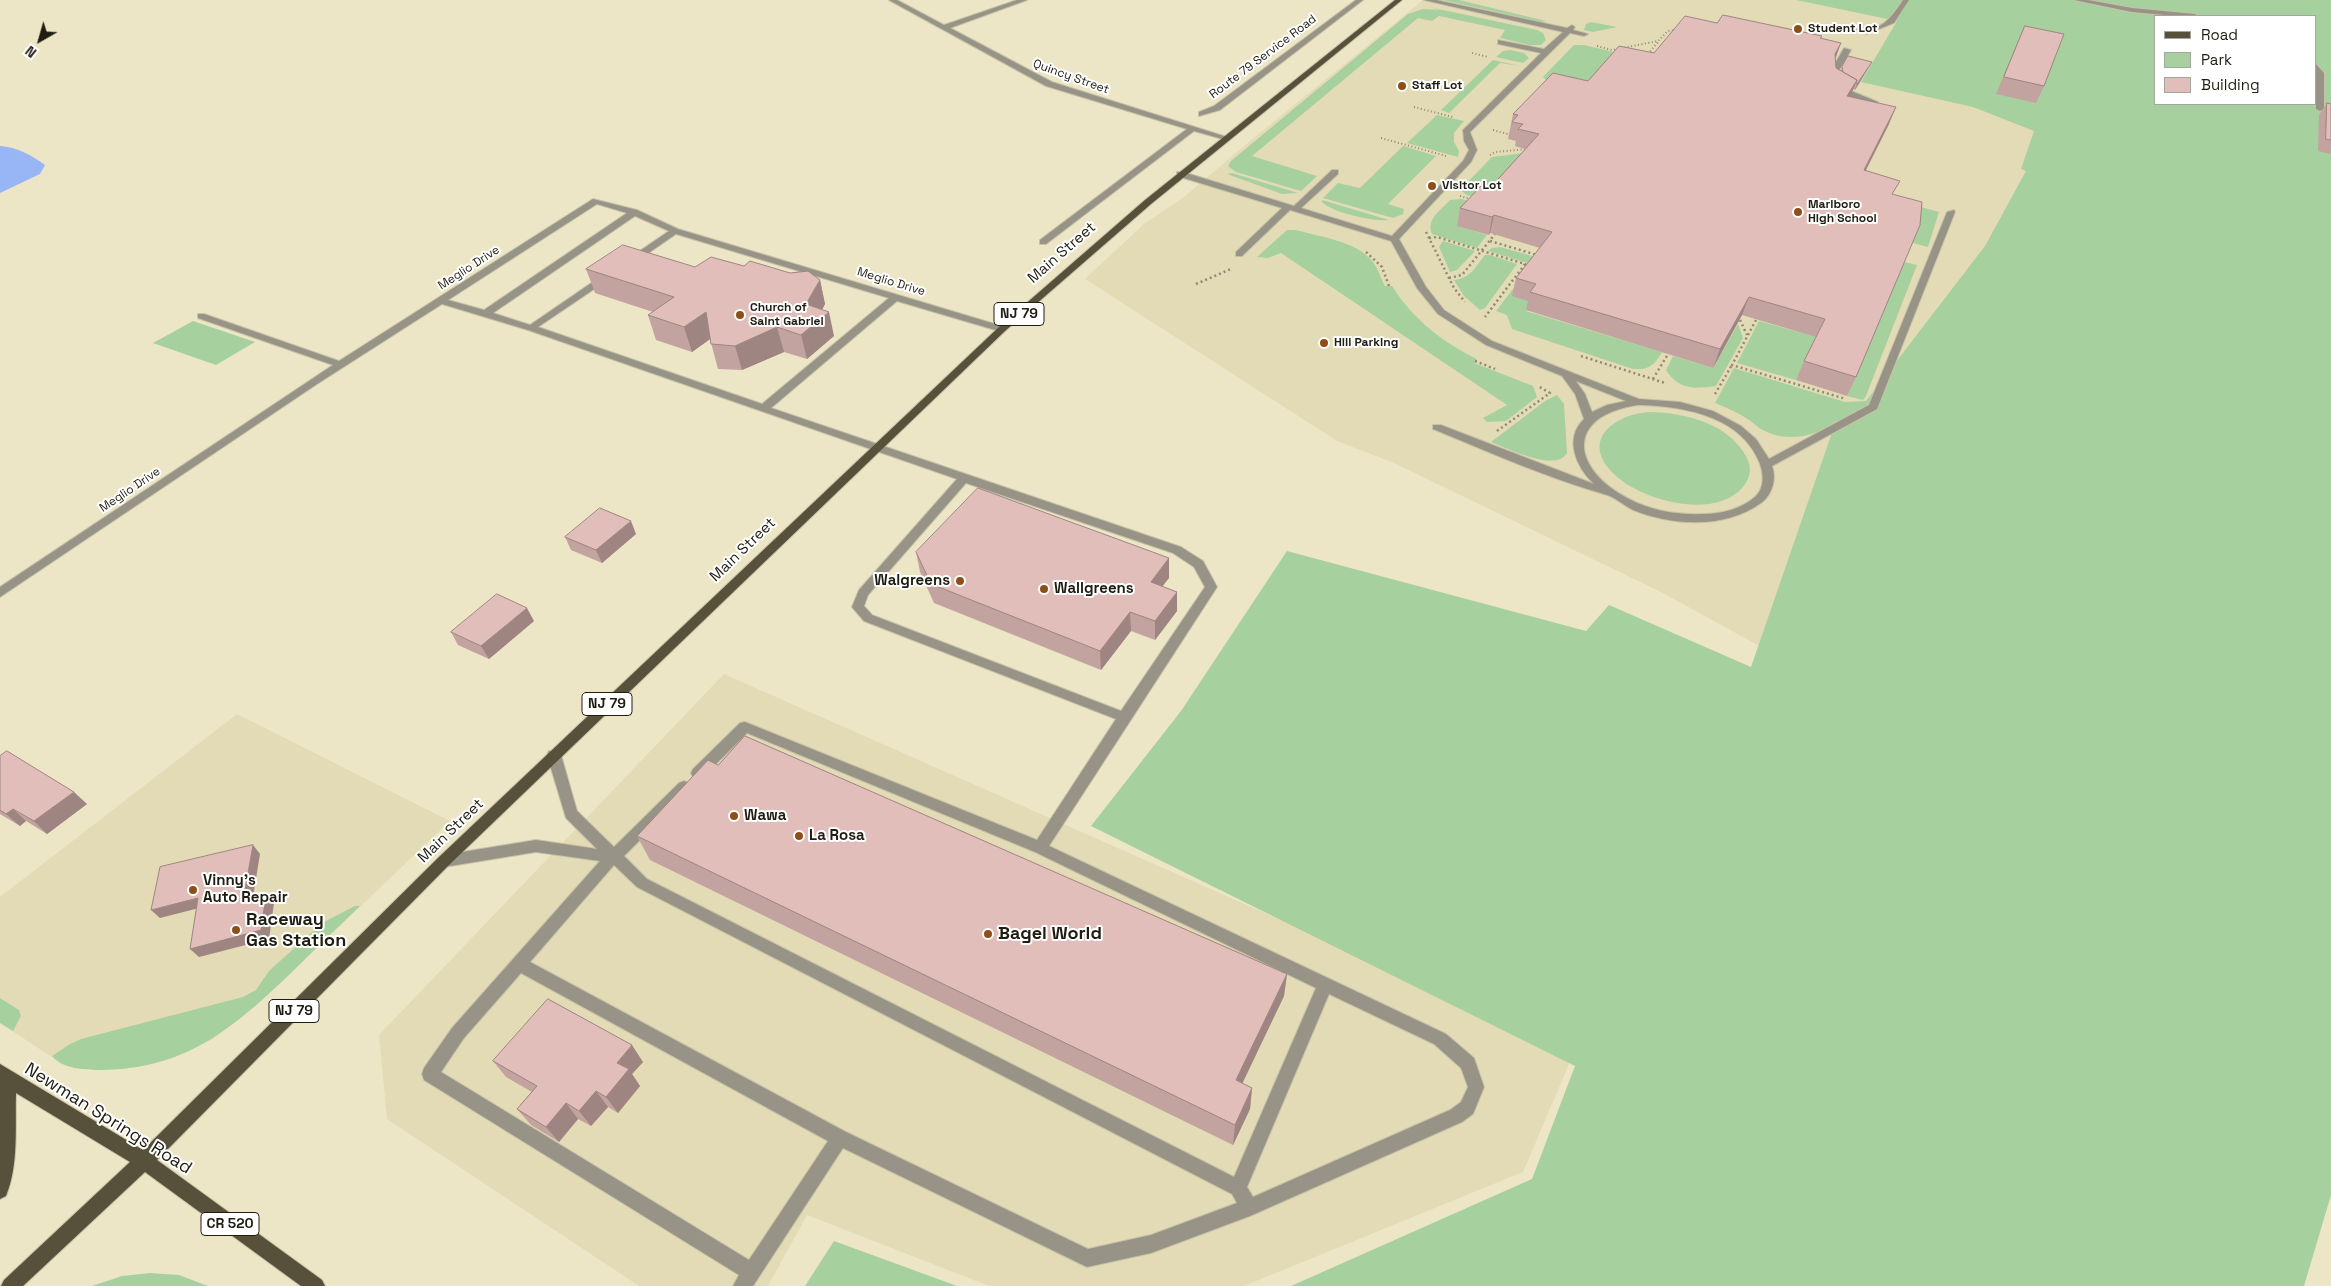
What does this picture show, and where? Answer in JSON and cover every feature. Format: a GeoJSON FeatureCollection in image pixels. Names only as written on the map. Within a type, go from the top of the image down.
{"type":"FeatureCollection","features":[{"type":"Feature","properties":{"kind":"main road","name":"Main Street"},"geometry":{"type":"LineString","coordinates":[[144,1161],[444,861],[1002,329],[1073,265],[1180,174],[1399,0]]}},
{"type":"Feature","properties":{"kind":"main road","name":"Newman Springs Road"},"geometry":{"type":"LineString","coordinates":[[4,1076],[144,1161],[316,1286]]}},
{"type":"Feature","properties":{"kind":"main road"},"geometry":{"type":"LineString","coordinates":[[0,1190],[5,1164],[4,1076]]}},
{"type":"Feature","properties":{"kind":"main road","name":"NJ 79"},"geometry":{"type":"LineString","coordinates":[[10,1286],[144,1161]]}},
{"type":"Feature","properties":{"kind":"street","name":"Quincy Street"},"geometry":{"type":"LineString","coordinates":[[892,0],[1049,84],[1226,138]]}},
{"type":"Feature","properties":{"kind":"street"},"geometry":{"type":"LineString","coordinates":[[943,28],[1024,0]]}},
{"type":"Feature","properties":{"kind":"street","name":"Route 79 Service Road"},"geometry":{"type":"LineString","coordinates":[[1202,114],[1217,108],[1360,0]]}},
{"type":"Feature","properties":{"kind":"street"},"geometry":{"type":"LineString","coordinates":[[1426,0],[1570,29],[1584,34]]}},
{"type":"Feature","properties":{"kind":"street"},"geometry":{"type":"LineString","coordinates":[[1857,30],[1867,32],[1892,22],[1906,0]]}},
{"type":"Feature","properties":{"kind":"street"},"geometry":{"type":"LineString","coordinates":[[2078,0],[2132,10],[2184,15]]}},
{"type":"Feature","properties":{"kind":"street"},"geometry":{"type":"LineString","coordinates":[[1394,239],[1467,162],[1473,150],[1466,132],[1570,29]]}},
{"type":"Feature","properties":{"kind":"street"},"geometry":{"type":"LineString","coordinates":[[1501,42],[1546,52]]}},
{"type":"Feature","properties":{"kind":"street"},"geometry":{"type":"LineString","coordinates":[[1847,50],[1834,72],[1835,83],[1846,92],[1866,102],[1886,106]]}},
{"type":"Feature","properties":{"kind":"street"},"geometry":{"type":"LineString","coordinates":[[2316,67],[2320,73],[2320,109]]}},
{"type":"Feature","properties":{"kind":"street"},"geometry":{"type":"LineString","coordinates":[[1043,242],[1193,128]]}},
{"type":"Feature","properties":{"kind":"street"},"geometry":{"type":"LineString","coordinates":[[1239,254],[1335,172]]}},
{"type":"Feature","properties":{"kind":"street"},"geometry":{"type":"LineString","coordinates":[[1180,174],[1394,239],[1422,288],[1441,312],[1453,322],[1489,343],[1638,402]]}},
{"type":"Feature","properties":{"kind":"street","name":"Meglio Drive"},"geometry":{"type":"LineString","coordinates":[[0,593],[342,365],[596,201],[663,223],[675,231],[1002,329]]}},
{"type":"Feature","properties":{"kind":"street"},"geometry":{"type":"LineString","coordinates":[[485,314],[634,212]]}},
{"type":"Feature","properties":{"kind":"street"},"geometry":{"type":"LineString","coordinates":[[1768,464],[1873,407],[1950,212]]}},
{"type":"Feature","properties":{"kind":"street"},"geometry":{"type":"LineString","coordinates":[[532,328],[675,231]]}},
{"type":"Feature","properties":{"kind":"street"},"geometry":{"type":"LineString","coordinates":[[763,409],[896,297]]}},
{"type":"Feature","properties":{"kind":"street"},"geometry":{"type":"LineString","coordinates":[[443,301],[532,328],[876,448],[1177,550],[1199,564],[1211,587],[1124,717],[1040,848]]}},
{"type":"Feature","properties":{"kind":"street"},"geometry":{"type":"LineString","coordinates":[[201,316],[342,365]]}},
{"type":"Feature","properties":{"kind":"street"},"geometry":{"type":"LineString","coordinates":[[1565,372],[1580,394],[1590,420]]}},
{"type":"Feature","properties":{"kind":"street"},"geometry":{"type":"LineString","coordinates":[[1437,427],[1553,474],[1614,495],[1643,509],[1676,517],[1710,518],[1738,513],[1759,500],[1769,483],[1768,464],[1758,446],[1741,430],[1718,417],[1692,407],[1665,402],[1638,402],[1614,406],[1595,415],[1590,420],[1583,428],[1578,444],[1582,461],[1594,479],[1614,495]]}},
{"type":"Feature","properties":{"kind":"street"},"geometry":{"type":"LineString","coordinates":[[964,478],[863,593],[858,607],[868,618],[1124,717]]}},
{"type":"Feature","properties":{"kind":"street"},"geometry":{"type":"LineString","coordinates":[[520,965],[840,1138],[1087,1258],[1150,1244],[1250,1207],[1456,1116],[1466,1108],[1476,1087],[1468,1062],[1440,1039],[1040,848],[745,727],[613,857],[520,965],[458,1033],[430,1074],[746,1279],[840,1138]]}},
{"type":"Feature","properties":{"kind":"street"},"geometry":{"type":"LineString","coordinates":[[554,755],[571,814],[613,857],[642,883],[1238,1188],[1250,1207]]}},
{"type":"Feature","properties":{"kind":"street"},"geometry":{"type":"LineString","coordinates":[[444,861],[536,846],[613,857]]}},
{"type":"Feature","properties":{"kind":"street"},"geometry":{"type":"LineString","coordinates":[[1238,1188],[1326,983]]}},
{"type":"Feature","properties":{"kind":"path"},"geometry":{"type":"LineString","coordinates":[[1645,58],[1668,31],[1685,28]]}},
{"type":"Feature","properties":{"kind":"path"},"geometry":{"type":"LineString","coordinates":[[1612,50],[1658,41]]}},
{"type":"Feature","properties":{"kind":"path"},"geometry":{"type":"LineString","coordinates":[[1594,46],[1621,52]]}},
{"type":"Feature","properties":{"kind":"path"},"geometry":{"type":"LineString","coordinates":[[1491,126],[1488,129],[1512,136]]}},
{"type":"Feature","properties":{"kind":"path"},"geometry":{"type":"LineString","coordinates":[[1381,138],[1480,166],[1495,152],[1527,149]]}},
{"type":"Feature","properties":{"kind":"path"},"geometry":{"type":"LineString","coordinates":[[1489,151],[1490,155]]}},
{"type":"Feature","properties":{"kind":"path"},"geometry":{"type":"LineString","coordinates":[[1452,194],[1480,201]]}},
{"type":"Feature","properties":{"kind":"path"},"geometry":{"type":"LineString","coordinates":[[1424,228],[1458,294],[1468,304]]}},
{"type":"Feature","properties":{"kind":"path"},"geometry":{"type":"LineString","coordinates":[[1449,278],[1462,275],[1495,234]]}},
{"type":"Feature","properties":{"kind":"path"},"geometry":{"type":"LineString","coordinates":[[1430,238],[1437,237],[1530,266]]}},
{"type":"Feature","properties":{"kind":"path"},"geometry":{"type":"LineString","coordinates":[[1490,241],[1544,257]]}},
{"type":"Feature","properties":{"kind":"path"},"geometry":{"type":"LineString","coordinates":[[1361,249],[1373,257],[1382,267],[1389,286]]}},
{"type":"Feature","properties":{"kind":"path"},"geometry":{"type":"LineString","coordinates":[[1485,318],[1525,264]]}},
{"type":"Feature","properties":{"kind":"path"},"geometry":{"type":"LineString","coordinates":[[1196,284],[1237,267]]}},
{"type":"Feature","properties":{"kind":"path"},"geometry":{"type":"LineString","coordinates":[[1514,279],[1523,282]]}},
{"type":"Feature","properties":{"kind":"path"},"geometry":{"type":"LineString","coordinates":[[1479,313],[1491,322]]}},
{"type":"Feature","properties":{"kind":"path"},"geometry":{"type":"LineString","coordinates":[[1740,320],[1748,336]]}},
{"type":"Feature","properties":{"kind":"path"},"geometry":{"type":"LineString","coordinates":[[1713,398],[1756,320]]}},
{"type":"Feature","properties":{"kind":"path"},"geometry":{"type":"LineString","coordinates":[[1653,379],[1668,354]]}},
{"type":"Feature","properties":{"kind":"path"},"geometry":{"type":"LineString","coordinates":[[1577,355],[1670,384]]}},
{"type":"Feature","properties":{"kind":"path"},"geometry":{"type":"LineString","coordinates":[[1475,361],[1499,370]]}},
{"type":"Feature","properties":{"kind":"path"},"geometry":{"type":"LineString","coordinates":[[1732,364],[1873,407]]}},
{"type":"Feature","properties":{"kind":"path"},"geometry":{"type":"LineString","coordinates":[[1481,445],[1550,393],[1531,382]]}},
{"type":"Feature","properties":{"kind":"shaded area"},"geometry":{"type":"Polygon","coordinates":[[[1423,0],[2331,0],[2331,642],[1959,756],[1663,593],[1394,463],[1337,441],[1085,279],[1144,224],[1184,197],[1423,0]]]}},
{"type":"Feature","properties":{"kind":"shaded area"},"geometry":{"type":"Polygon","coordinates":[[[724,674],[1575,1050],[1523,1172],[1244,1286],[989,1286],[807,1215],[768,1286],[639,1286],[387,1119],[379,1035],[724,674]]]}},
{"type":"Feature","properties":{"kind":"shaded area"},"geometry":{"type":"Polygon","coordinates":[[[237,714],[450,821],[258,1004],[213,1039],[169,1059],[124,1069],[81,1069],[55,1059],[0,1023],[0,897],[237,714]]]}},
{"type":"Feature","properties":{"kind":"green space"},"geometry":{"type":"Polygon","coordinates":[[[1443,0],[1459,0],[1546,21],[1541,22],[1443,0]]]}},
{"type":"Feature","properties":{"kind":"green space"},"geometry":{"type":"Polygon","coordinates":[[[1796,0],[2331,0],[2331,1195],[2304,1286],[1291,1286],[1532,1179],[1575,1066],[1091,826],[1181,711],[1287,551],[1586,631],[1609,605],[1751,667],[1836,421],[1821,431],[1812,434],[1783,437],[1759,428],[1741,415],[1715,403],[1734,368],[1845,402],[1866,401],[1985,246],[2026,171],[2021,169],[2034,131],[1973,107],[1861,82],[1897,21],[1796,0]]]}},
{"type":"Feature","properties":{"kind":"green space"},"geometry":{"type":"Polygon","coordinates":[[[1429,7],[1537,30],[1543,33],[1546,40],[1541,45],[1530,45],[1500,38],[1505,30],[1439,16],[1432,21],[1418,18],[1252,156],[1317,176],[1301,191],[1236,172],[1228,166],[1231,161],[1408,14],[1423,9],[1440,10],[1429,7]]]}},
{"type":"Feature","properties":{"kind":"green space"},"geometry":{"type":"Polygon","coordinates":[[[1591,22],[1617,27],[1593,32],[1584,30],[1586,24],[1591,22]]]}},
{"type":"Feature","properties":{"kind":"green space"},"geometry":{"type":"Polygon","coordinates":[[[1574,45],[1584,45],[1640,58],[1587,95],[1553,87],[1543,77],[1574,45]]]}},
{"type":"Feature","properties":{"kind":"green space"},"geometry":{"type":"Polygon","coordinates":[[[1510,50],[1524,53],[1529,58],[1523,63],[1496,57],[1503,51],[1510,50]]]}},
{"type":"Feature","properties":{"kind":"green space"},"geometry":{"type":"Polygon","coordinates":[[[1493,60],[1520,66],[1500,63],[1449,113],[1441,110],[1493,60]]]}},
{"type":"Feature","properties":{"kind":"green space"},"geometry":{"type":"Polygon","coordinates":[[[1437,115],[1464,121],[1454,133],[1454,142],[1459,151],[1458,157],[1407,143],[1437,115]]]}},
{"type":"Feature","properties":{"kind":"green space"},"geometry":{"type":"Polygon","coordinates":[[[1403,146],[1436,156],[1388,204],[1404,209],[1403,214],[1393,218],[1323,198],[1338,183],[1360,188],[1403,146]]]}},
{"type":"Feature","properties":{"kind":"green space"},"geometry":{"type":"Polygon","coordinates":[[[1524,153],[1491,202],[1467,195],[1460,190],[1492,157],[1524,153]]]}},
{"type":"Feature","properties":{"kind":"green space"},"geometry":{"type":"Polygon","coordinates":[[[1232,173],[1298,193],[1282,194],[1227,174],[1232,173]]]}},
{"type":"Feature","properties":{"kind":"green space"},"geometry":{"type":"Polygon","coordinates":[[[1462,199],[1478,204],[1458,226],[1487,235],[1477,248],[1432,234],[1431,224],[1435,216],[1450,200],[1462,199]]]}},
{"type":"Feature","properties":{"kind":"green space"},"geometry":{"type":"Polygon","coordinates":[[[1892,199],[1939,212],[1928,247],[1901,240],[1892,199]]]}},
{"type":"Feature","properties":{"kind":"green space"},"geometry":{"type":"Polygon","coordinates":[[[1322,200],[1389,220],[1374,220],[1354,216],[1327,206],[1322,200]]]}},
{"type":"Feature","properties":{"kind":"green space"},"geometry":{"type":"Polygon","coordinates":[[[1287,230],[1296,230],[1347,244],[1365,254],[1378,270],[1385,286],[1392,286],[1409,309],[1429,328],[1452,345],[1477,359],[1474,363],[1533,386],[1537,397],[1506,421],[1487,422],[1483,418],[1507,405],[1281,253],[1268,258],[1257,257],[1287,230]]]}},
{"type":"Feature","properties":{"kind":"green space"},"geometry":{"type":"Polygon","coordinates":[[[1443,241],[1475,251],[1457,270],[1450,272],[1439,247],[1443,241]]]}},
{"type":"Feature","properties":{"kind":"green space"},"geometry":{"type":"Polygon","coordinates":[[[1500,247],[1536,257],[1531,264],[1488,251],[1492,248],[1500,247]]]}},
{"type":"Feature","properties":{"kind":"green space"},"geometry":{"type":"Polygon","coordinates":[[[1485,255],[1517,264],[1485,308],[1480,310],[1464,296],[1454,280],[1468,275],[1485,255]]]}},
{"type":"Feature","properties":{"kind":"green space"},"geometry":{"type":"Polygon","coordinates":[[[1904,262],[1917,265],[1866,396],[1863,400],[1847,396],[1904,262]]]}},
{"type":"Feature","properties":{"kind":"green space"},"geometry":{"type":"Polygon","coordinates":[[[1516,285],[1532,302],[1526,311],[1662,352],[1656,361],[1647,368],[1633,369],[1512,329],[1507,315],[1496,311],[1516,285]]]}},
{"type":"Feature","properties":{"kind":"green space"},"geometry":{"type":"Polygon","coordinates":[[[193,321],[255,342],[216,365],[153,343],[193,321]]]}},
{"type":"Feature","properties":{"kind":"green space"},"geometry":{"type":"Polygon","coordinates":[[[1759,321],[1817,337],[1796,380],[1737,363],[1759,321]]]}},
{"type":"Feature","properties":{"kind":"green space"},"geometry":{"type":"Polygon","coordinates":[[[1738,324],[1743,338],[1716,386],[1687,387],[1671,377],[1666,370],[1673,356],[1713,368],[1738,324]]]}},
{"type":"Feature","properties":{"kind":"green space"},"geometry":{"type":"Polygon","coordinates":[[[1557,395],[1564,404],[1567,453],[1561,459],[1553,461],[1542,460],[1491,442],[1545,401],[1557,395]]]}},
{"type":"Feature","properties":{"kind":"green space"},"geometry":{"type":"Polygon","coordinates":[[[1650,412],[1691,418],[1704,422],[1728,435],[1746,456],[1749,464],[1749,476],[1743,487],[1730,497],[1714,503],[1696,505],[1659,499],[1641,492],[1614,474],[1604,462],[1600,450],[1601,440],[1606,431],[1625,418],[1650,412]]]}},
{"type":"Feature","properties":{"kind":"green space"},"geometry":{"type":"Polygon","coordinates":[[[355,906],[360,906],[268,995],[227,1029],[183,1054],[132,1068],[102,1070],[68,1066],[52,1056],[81,1039],[243,997],[256,990],[269,971],[322,923],[355,906]]]}},
{"type":"Feature","properties":{"kind":"green space"},"geometry":{"type":"Polygon","coordinates":[[[0,998],[19,1010],[21,1016],[13,1031],[0,1023],[0,998]]]}},
{"type":"Feature","properties":{"kind":"green space"},"geometry":{"type":"Polygon","coordinates":[[[834,1241],[957,1286],[805,1286],[834,1241]]]}},
{"type":"Feature","properties":{"kind":"green space"},"geometry":{"type":"Polygon","coordinates":[[[150,1273],[179,1275],[208,1286],[92,1286],[122,1276],[150,1273]]]}},
{"type":"Feature","properties":{"kind":"water"},"geometry":{"type":"Polygon","coordinates":[[[0,146],[24,152],[45,165],[40,174],[0,193],[0,146]]]}},
{"type":"Feature","properties":{"kind":"building","name":"Marlboro High School"},"geometry":{"type":"Polygon","coordinates":[[[1723,15],[1822,36],[1820,38],[1841,43],[1835,54],[1836,68],[1857,80],[1847,96],[1896,107],[1864,170],[1900,181],[1892,194],[1922,202],[1920,225],[1856,377],[1804,361],[1825,319],[1749,297],[1720,349],[1530,292],[1536,284],[1516,278],[1552,232],[1494,215],[1492,217],[1460,208],[1481,186],[1490,188],[1539,134],[1518,129],[1523,124],[1512,122],[1518,115],[1513,114],[1553,73],[1588,81],[1619,46],[1654,53],[1685,16],[1717,23],[1723,15]]]}},
{"type":"Feature","properties":{"kind":"building"},"geometry":{"type":"Polygon","coordinates":[[[2025,26],[2064,34],[2044,86],[2004,77],[2025,26]]]}},
{"type":"Feature","properties":{"kind":"building"},"geometry":{"type":"Polygon","coordinates":[[[1848,56],[1872,62],[1857,84],[1857,80],[1843,72],[1842,67],[1848,56]]]}},
{"type":"Feature","properties":{"kind":"building"},"geometry":{"type":"Polygon","coordinates":[[[2327,103],[2331,104],[2331,140],[2326,139],[2327,103]]]}},
{"type":"Feature","properties":{"kind":"building"},"geometry":{"type":"Polygon","coordinates":[[[623,245],[695,267],[711,257],[744,266],[750,261],[790,273],[808,271],[820,280],[806,304],[829,312],[801,335],[777,327],[735,346],[711,344],[706,312],[684,327],[648,315],[674,297],[586,269],[623,245]]]}},
{"type":"Feature","properties":{"kind":"building","name":"Wallgreens"},"geometry":{"type":"Polygon","coordinates":[[[978,488],[1169,558],[1151,582],[1177,592],[1155,621],[1130,612],[1100,651],[931,584],[916,552],[978,488]]]}},
{"type":"Feature","properties":{"kind":"building"},"geometry":{"type":"Polygon","coordinates":[[[600,508],[631,521],[596,550],[565,537],[600,508]]]}},
{"type":"Feature","properties":{"kind":"building"},"geometry":{"type":"Polygon","coordinates":[[[497,594],[527,608],[481,646],[451,632],[497,594]]]}},
{"type":"Feature","properties":{"kind":"building"},"geometry":{"type":"Polygon","coordinates":[[[745,736],[1287,974],[1236,1080],[1252,1088],[1235,1125],[637,836],[708,760],[718,765],[745,736]]]}},
{"type":"Feature","properties":{"kind":"building"},"geometry":{"type":"Polygon","coordinates":[[[7,751],[74,792],[34,821],[13,809],[6,814],[0,810],[0,756],[7,751]]]}},
{"type":"Feature","properties":{"kind":"building"},"geometry":{"type":"Polygon","coordinates":[[[253,845],[243,901],[266,895],[261,930],[190,949],[198,898],[151,910],[160,867],[253,845]]]}},
{"type":"Feature","properties":{"kind":"building"},"geometry":{"type":"Polygon","coordinates":[[[548,999],[632,1045],[617,1063],[629,1069],[606,1097],[596,1091],[579,1111],[566,1103],[546,1127],[517,1109],[537,1086],[493,1061],[548,999]]]}},
{"type":"Feature","properties":{"kind":"place","name":"Student Lot"},"geometry":{"type":"Point","coordinates":[1798,29]}},
{"type":"Feature","properties":{"kind":"place","name":"Staff Lot"},"geometry":{"type":"Point","coordinates":[1402,86]}},
{"type":"Feature","properties":{"kind":"place","name":"Visitor Lot"},"geometry":{"type":"Point","coordinates":[1432,186]}},
{"type":"Feature","properties":{"kind":"place","name":"Marlboro High School"},"geometry":{"type":"Point","coordinates":[1798,212]}},
{"type":"Feature","properties":{"kind":"place","name":"Church of Saint Gabriel"},"geometry":{"type":"Point","coordinates":[740,315]}},
{"type":"Feature","properties":{"kind":"place","name":"Hill Parking"},"geometry":{"type":"Point","coordinates":[1324,343]}},
{"type":"Feature","properties":{"kind":"place","name":"Walgreens"},"geometry":{"type":"Point","coordinates":[960,581]}},
{"type":"Feature","properties":{"kind":"place","name":"Wallgreens"},"geometry":{"type":"Point","coordinates":[1044,589]}},
{"type":"Feature","properties":{"kind":"place","name":"Wawa"},"geometry":{"type":"Point","coordinates":[734,816]}},
{"type":"Feature","properties":{"kind":"place","name":"La Rosa"},"geometry":{"type":"Point","coordinates":[799,836]}},
{"type":"Feature","properties":{"kind":"place","name":"Vinny's Auto Repair"},"geometry":{"type":"Point","coordinates":[193,890]}},
{"type":"Feature","properties":{"kind":"place","name":"Raceway Gas Station"},"geometry":{"type":"Point","coordinates":[236,930]}},
{"type":"Feature","properties":{"kind":"place","name":"Bagel World"},"geometry":{"type":"Point","coordinates":[988,934]}}]}
